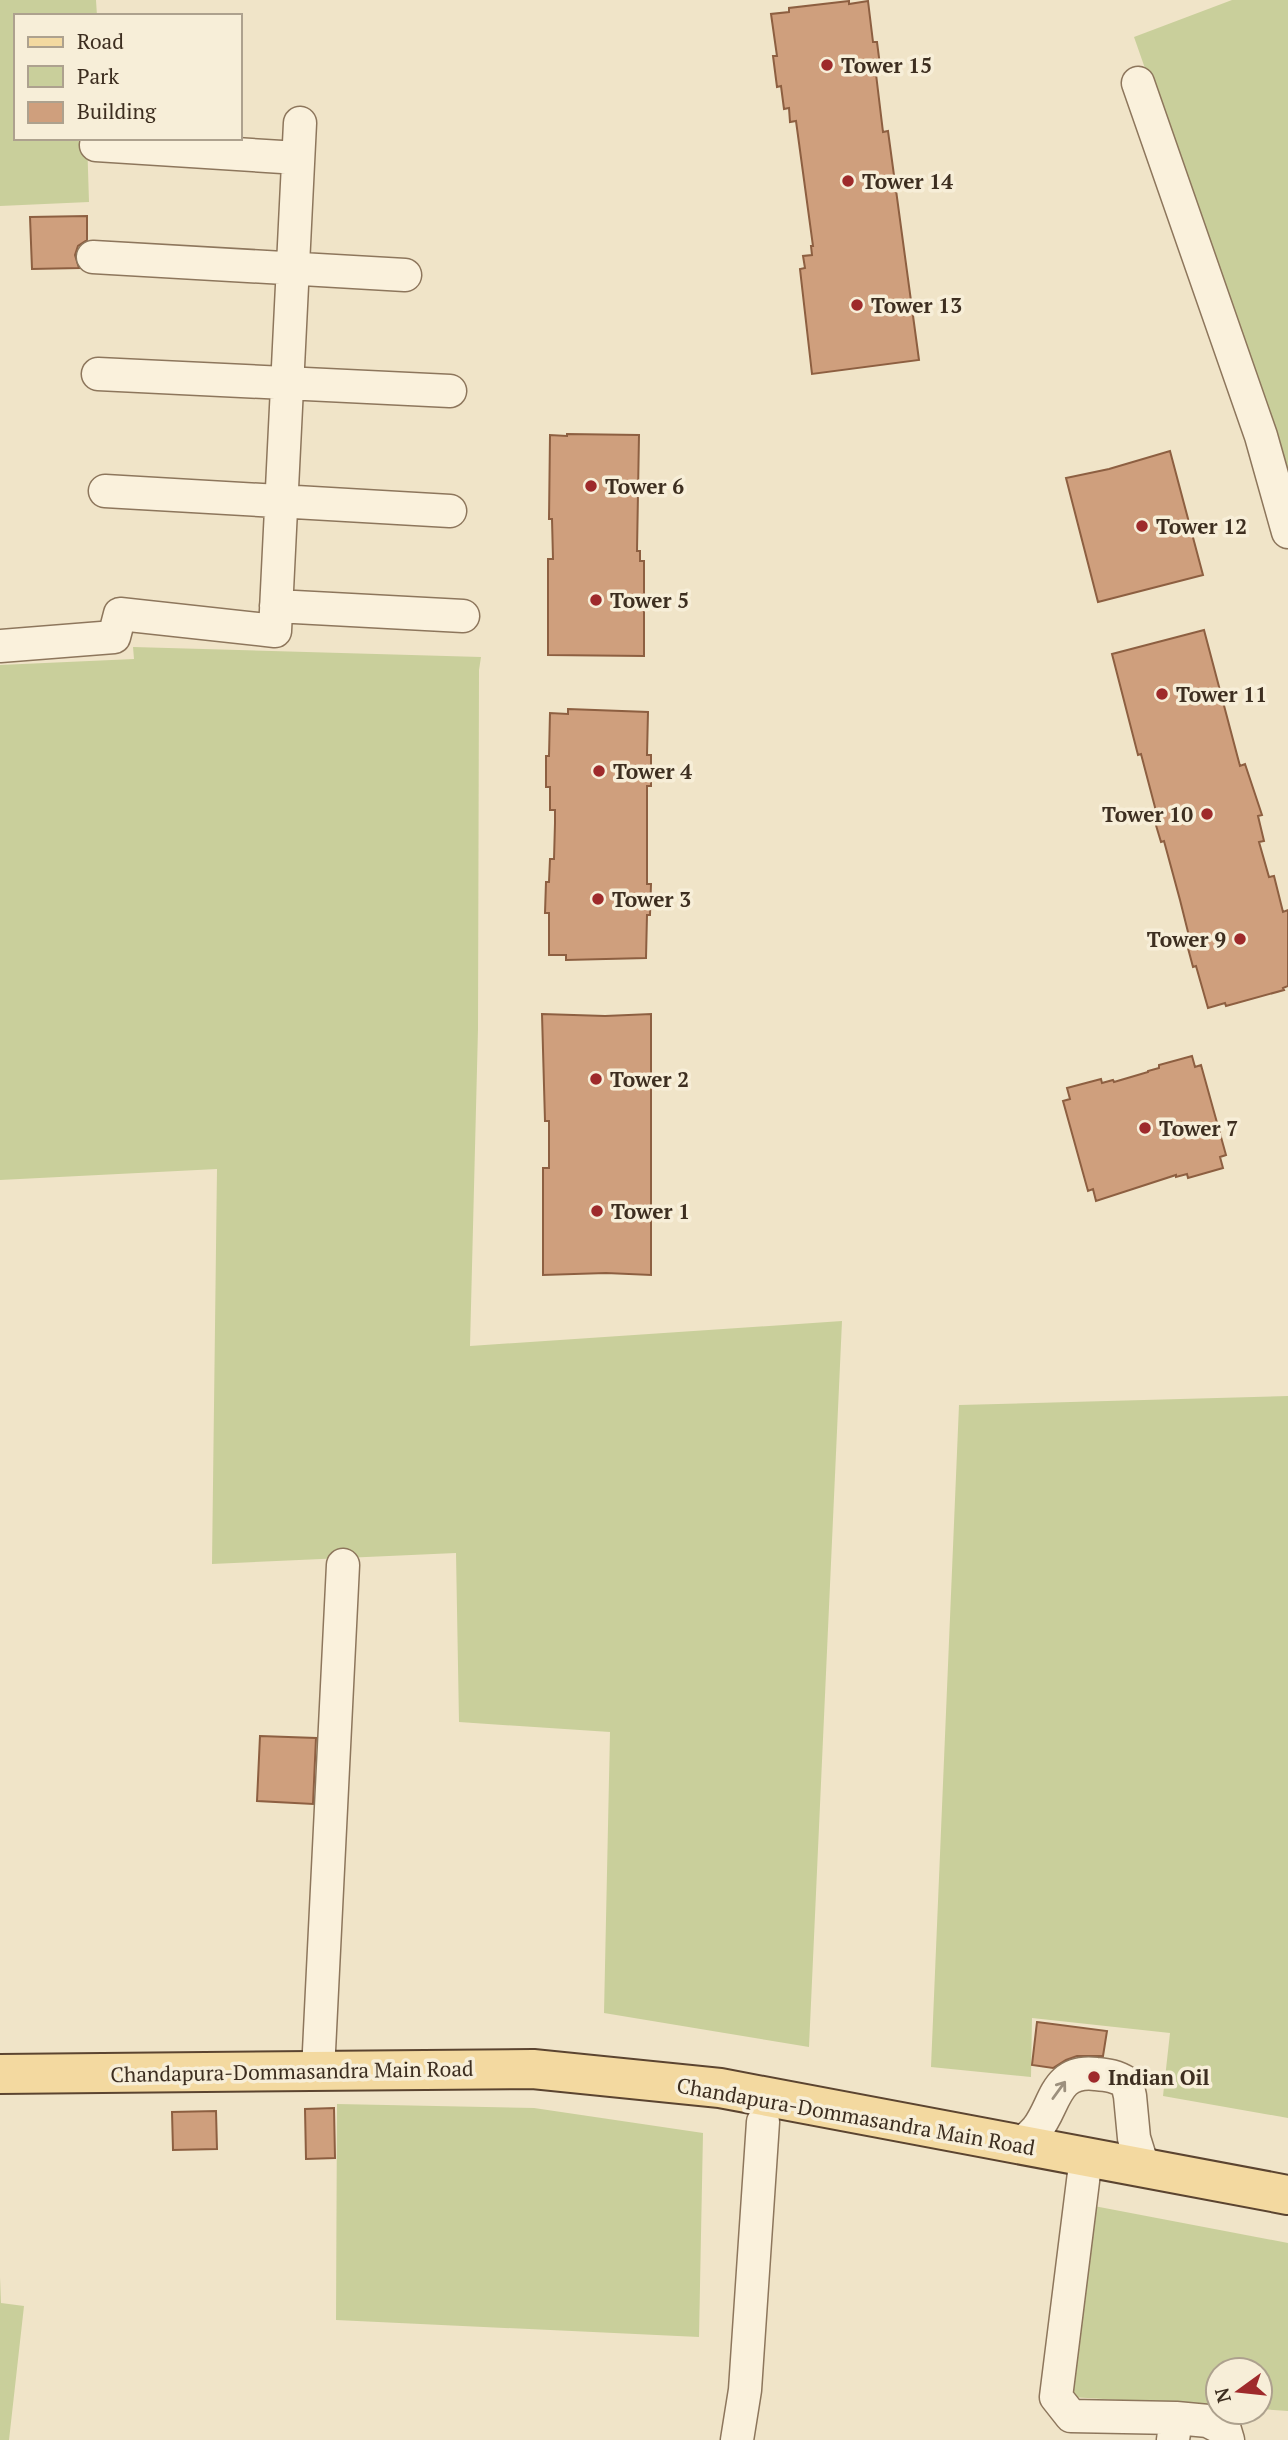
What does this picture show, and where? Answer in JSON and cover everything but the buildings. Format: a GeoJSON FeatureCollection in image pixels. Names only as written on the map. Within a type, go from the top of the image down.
{"type":"FeatureCollection","features":[{"type":"Feature","properties":{"kind":"main road","name":"Chandapura-Dommasandra Main Road"},"geometry":{"type":"LineString","coordinates":[[0,2074],[533,2069],[720,2088],[1020,2145],[1084,2167],[1143,2167],[1288,2195]]}},
{"type":"Feature","properties":{"kind":"main road","name":"Chandapura-Dommasandra Main Road"},"geometry":{"type":"LineString","coordinates":[[0,2098],[535,2092],[585,2095],[1084,2167],[1288,2214]]}},
{"type":"Feature","properties":{"kind":"street"},"geometry":{"type":"LineString","coordinates":[[1138,83],[1261,436],[1288,532]]}},
{"type":"Feature","properties":{"kind":"street"},"geometry":{"type":"LineString","coordinates":[[0,646],[114,638],[120,614],[275,631],[300,122]]}},
{"type":"Feature","properties":{"kind":"street"},"geometry":{"type":"LineString","coordinates":[[96,145],[298,158]]}},
{"type":"Feature","properties":{"kind":"street"},"geometry":{"type":"LineString","coordinates":[[93,257],[405,275]]}},
{"type":"Feature","properties":{"kind":"street"},"geometry":{"type":"LineString","coordinates":[[98,374],[450,391]]}},
{"type":"Feature","properties":{"kind":"street"},"geometry":{"type":"LineString","coordinates":[[106,491],[450,511]]}},
{"type":"Feature","properties":{"kind":"street"},"geometry":{"type":"LineString","coordinates":[[276,606],[463,616]]}},
{"type":"Feature","properties":{"kind":"street"},"geometry":{"type":"LineString","coordinates":[[318,2071],[343,1565]]}},
{"type":"Feature","properties":{"kind":"street"},"geometry":{"type":"LineString","coordinates":[[1020,2145],[1037,2129],[1056,2091],[1069,2077],[1084,2072],[1116,2076],[1127,2083],[1134,2138],[1143,2167]]}},
{"type":"Feature","properties":{"kind":"street"},"geometry":{"type":"LineString","coordinates":[[737,2440],[745,2390],[763,2122]]}},
{"type":"Feature","properties":{"kind":"street"},"geometry":{"type":"LineString","coordinates":[[1084,2167],[1056,2397],[1070,2428],[1175,2429],[1208,2421],[1225,2430],[1228,2440]]}},
{"type":"Feature","properties":{"kind":"green space"},"geometry":{"type":"Polygon","coordinates":[[[0,0],[96,0],[97,14],[14,14],[14,140],[87,140],[89,202],[0,206],[0,0]]]}},
{"type":"Feature","properties":{"kind":"green space"},"geometry":{"type":"Polygon","coordinates":[[[1232,0],[1288,0],[1288,476],[1134,37],[1232,0]]]}},
{"type":"Feature","properties":{"kind":"green space"},"geometry":{"type":"Polygon","coordinates":[[[133,647],[481,657],[478,1029],[470,1346],[842,1321],[809,2047],[604,2013],[610,1732],[459,1722],[456,1553],[212,1564],[217,1169],[0,1180],[0,665],[134,659],[133,647]]]}},
{"type":"Feature","properties":{"kind":"green space"},"geometry":{"type":"Polygon","coordinates":[[[1288,1396],[1288,2118],[1163,2096],[1170,2033],[1032,2018],[1031,2077],[931,2067],[959,1405],[1288,1396]]]}},
{"type":"Feature","properties":{"kind":"green space"},"geometry":{"type":"Polygon","coordinates":[[[337,2104],[534,2108],[703,2133],[699,2337],[336,2320],[337,2104]]]}},
{"type":"Feature","properties":{"kind":"green space"},"geometry":{"type":"Polygon","coordinates":[[[1094,2206],[1288,2243],[1288,2411],[1274,2410],[1274,2356],[1204,2356],[1204,2405],[1071,2397],[1094,2206]]]}},
{"type":"Feature","properties":{"kind":"green space"},"geometry":{"type":"Polygon","coordinates":[[[0,2277],[1,2303],[24,2306],[9,2440],[0,2440],[0,2277]]]}},
{"type":"Feature","properties":{"kind":"place","name":"Tower 15"},"geometry":{"type":"Point","coordinates":[827,65]}},
{"type":"Feature","properties":{"kind":"place","name":"Tower 14"},"geometry":{"type":"Point","coordinates":[848,181]}},
{"type":"Feature","properties":{"kind":"place","name":"Tower 13"},"geometry":{"type":"Point","coordinates":[857,305]}},
{"type":"Feature","properties":{"kind":"place","name":"Tower 6"},"geometry":{"type":"Point","coordinates":[591,486]}},
{"type":"Feature","properties":{"kind":"place","name":"Tower 12"},"geometry":{"type":"Point","coordinates":[1142,526]}},
{"type":"Feature","properties":{"kind":"place","name":"Tower 5"},"geometry":{"type":"Point","coordinates":[596,600]}},
{"type":"Feature","properties":{"kind":"place","name":"Tower 11"},"geometry":{"type":"Point","coordinates":[1162,694]}},
{"type":"Feature","properties":{"kind":"place","name":"Tower 4"},"geometry":{"type":"Point","coordinates":[599,771]}},
{"type":"Feature","properties":{"kind":"place","name":"Tower 10"},"geometry":{"type":"Point","coordinates":[1207,814]}},
{"type":"Feature","properties":{"kind":"place","name":"Tower 3"},"geometry":{"type":"Point","coordinates":[598,899]}},
{"type":"Feature","properties":{"kind":"place","name":"Tower 9"},"geometry":{"type":"Point","coordinates":[1240,939]}},
{"type":"Feature","properties":{"kind":"place","name":"Tower 2"},"geometry":{"type":"Point","coordinates":[596,1079]}},
{"type":"Feature","properties":{"kind":"place","name":"Tower 7"},"geometry":{"type":"Point","coordinates":[1145,1128]}},
{"type":"Feature","properties":{"kind":"place","name":"Tower 1"},"geometry":{"type":"Point","coordinates":[597,1211]}},
{"type":"Feature","properties":{"kind":"place","name":"Indian Oil"},"geometry":{"type":"Point","coordinates":[1094,2077]}}]}
